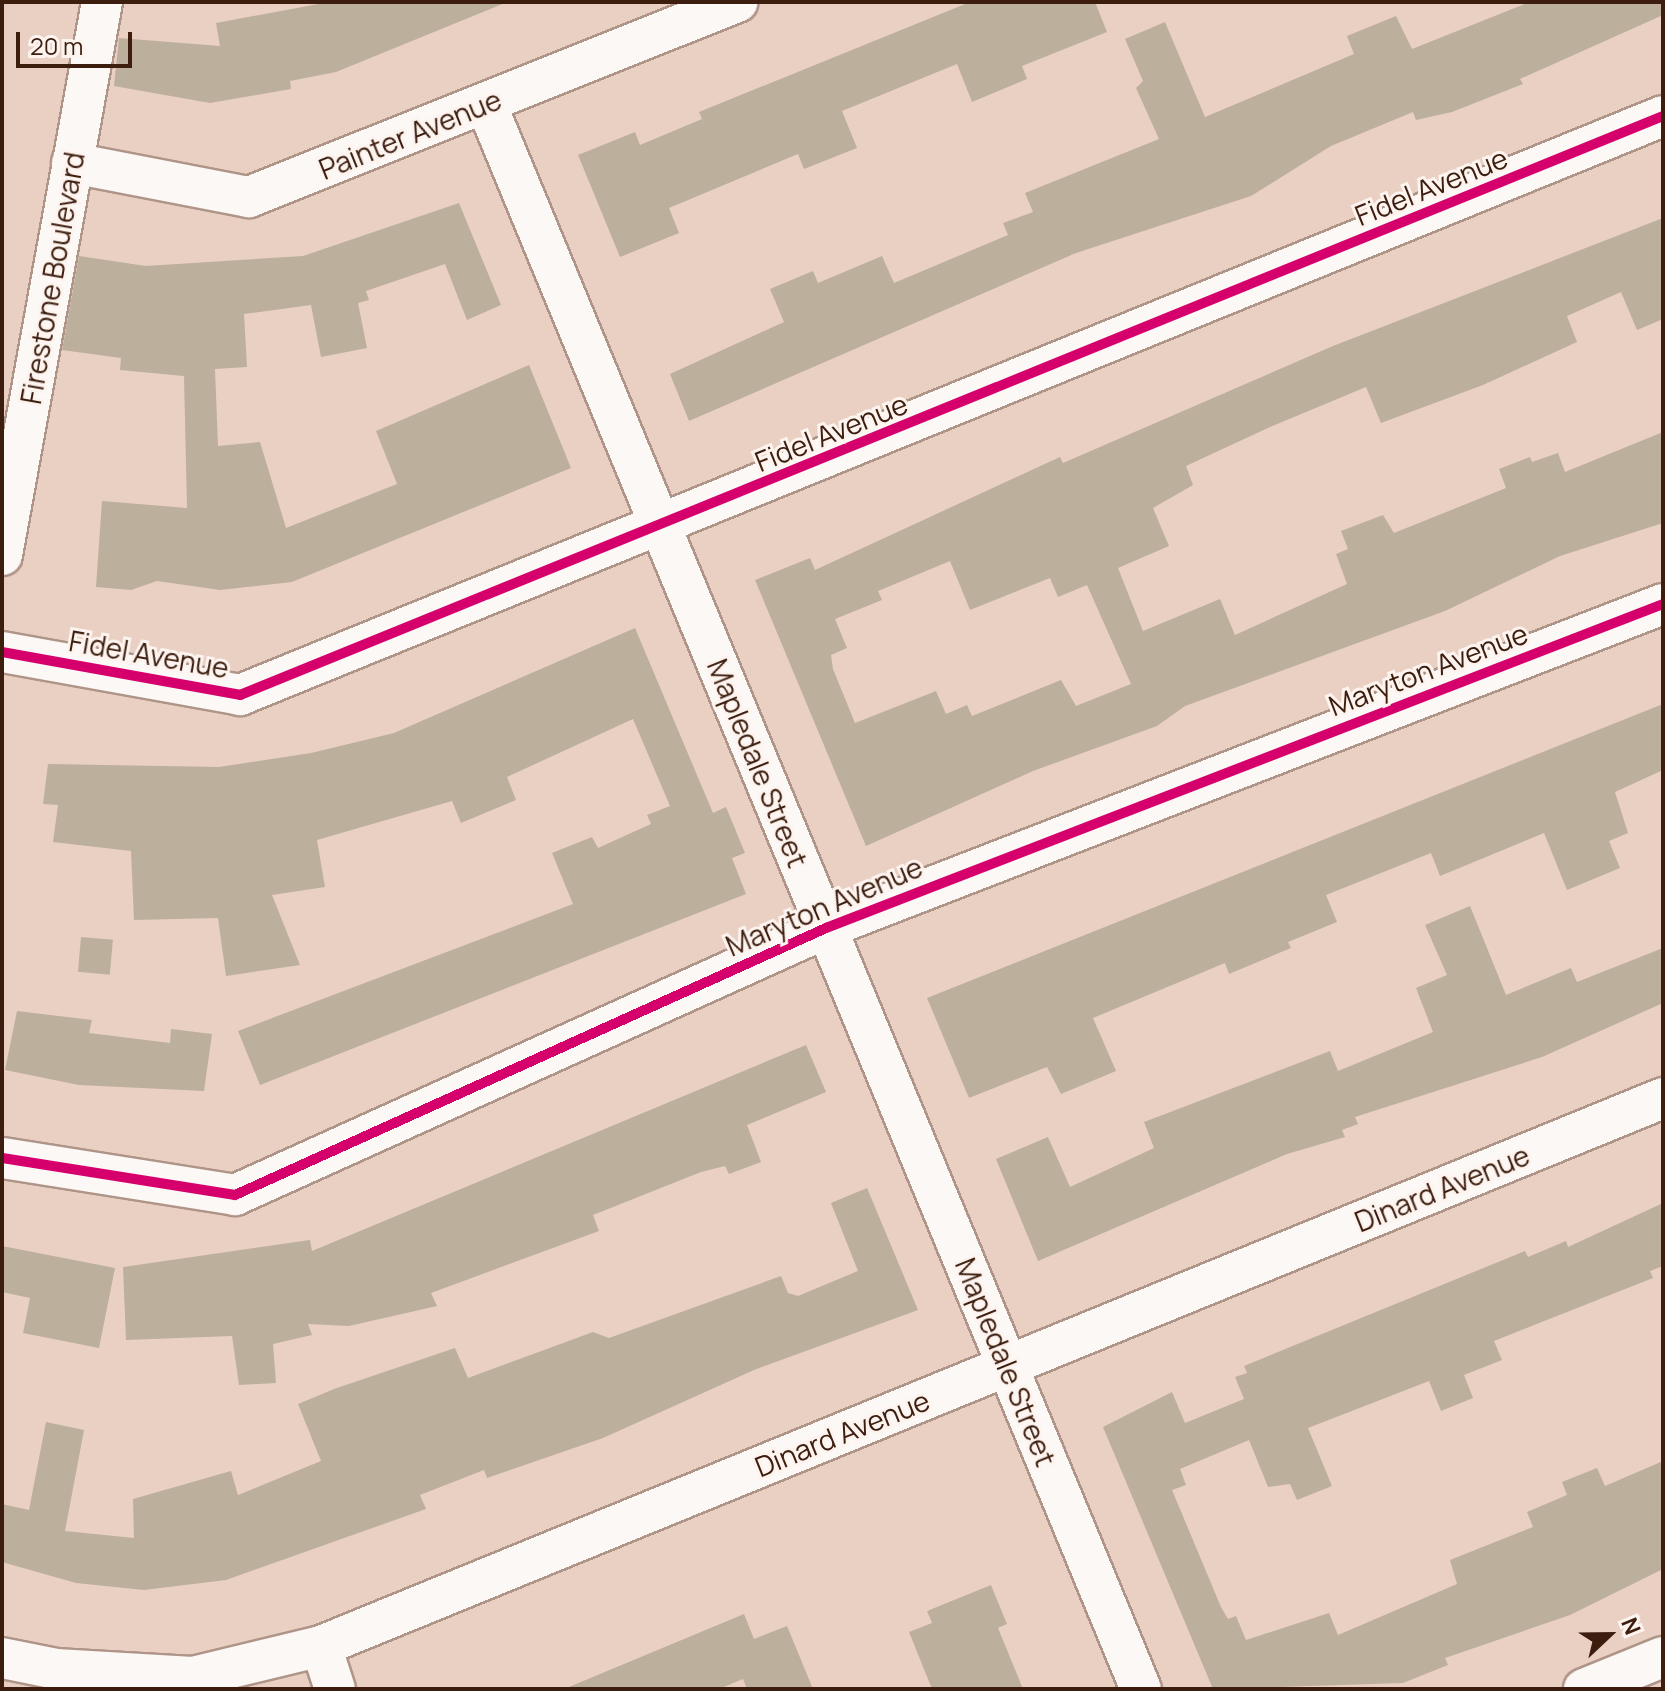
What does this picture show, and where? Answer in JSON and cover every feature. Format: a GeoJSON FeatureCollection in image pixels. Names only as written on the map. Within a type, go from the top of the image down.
{"type":"FeatureCollection","features":[{"type":"Feature","properties":{"kind":"street","name":"Firestone Boulevard"},"geometry":{"type":"LineString","coordinates":[[2,555],[102,2]]}},
{"type":"Feature","properties":{"kind":"street","name":"Painter Avenue"},"geometry":{"type":"LineString","coordinates":[[72,163],[249,197],[737,2]]}},
{"type":"Feature","properties":{"kind":"street","name":"Mapledale Street"},"geometry":{"type":"LineString","coordinates":[[486,104],[1141,1689]]}},
{"type":"Feature","properties":{"kind":"street","name":"Fidel Avenue"},"geometry":{"type":"LineString","coordinates":[[2,652],[240,695],[661,528],[1663,116]]}},
{"type":"Feature","properties":{"kind":"street","name":"Maryton Avenue"},"geometry":{"type":"LineString","coordinates":[[2,1158],[235,1195],[826,928],[1663,604]]}},
{"type":"Feature","properties":{"kind":"street","name":"Dinard Avenue"},"geometry":{"type":"LineString","coordinates":[[2,1658],[56,1669],[193,1677],[254,1677],[321,1646],[1663,1098]]}},
{"type":"Feature","properties":{"kind":"street"},"geometry":{"type":"LineString","coordinates":[[321,1646],[335,1689]]}},
{"type":"Feature","properties":{"kind":"street"},"geometry":{"type":"LineString","coordinates":[[1584,1689],[1663,1657]]}},
{"type":"Feature","properties":{"kind":"building"},"geometry":{"type":"Polygon","coordinates":[[[329,2],[505,3],[336,72],[290,81],[291,89],[210,103],[114,86],[119,38],[220,46],[216,23],[329,2]]]}},
{"type":"Feature","properties":{"kind":"building"},"geometry":{"type":"Polygon","coordinates":[[[970,2],[1095,2],[1107,32],[1022,66],[1027,79],[972,102],[957,64],[842,111],[857,148],[804,169],[798,154],[669,208],[679,233],[620,257],[578,155],[635,132],[640,145],[702,119],[699,112],[970,2]]]}},
{"type":"Feature","properties":{"kind":"building"},"geometry":{"type":"Polygon","coordinates":[[[1530,2],[1663,2],[1663,15],[1520,79],[1523,84],[1452,112],[1416,120],[1413,112],[1331,146],[1251,196],[1076,253],[689,421],[670,374],[784,322],[770,289],[813,271],[818,283],[882,256],[894,283],[1008,235],[1003,223],[1033,212],[1025,193],[1159,139],[1136,88],[1143,81],[1125,39],[1165,22],[1205,117],[1354,54],[1347,36],[1396,16],[1412,49],[1530,2]]]}},
{"type":"Feature","properties":{"kind":"building"},"geometry":{"type":"Polygon","coordinates":[[[459,203],[501,305],[467,320],[445,264],[366,291],[369,300],[358,303],[367,348],[321,357],[311,305],[244,314],[247,367],[215,369],[218,446],[260,442],[286,528],[397,484],[376,431],[529,365],[571,468],[292,582],[220,590],[157,581],[131,590],[96,587],[102,501],[187,508],[184,376],[120,370],[121,358],[62,350],[79,256],[146,266],[303,256],[459,203]]]}},
{"type":"Feature","properties":{"kind":"building"},"geometry":{"type":"Polygon","coordinates":[[[1663,218],[1663,319],[1637,330],[1621,292],[1567,316],[1577,342],[1483,385],[1381,423],[1366,387],[1186,466],[1193,485],[1153,508],[1169,546],[1118,568],[1143,631],[1220,599],[1235,635],[1347,584],[1336,554],[1348,549],[1341,531],[1383,515],[1394,533],[1506,488],[1499,469],[1530,457],[1532,462],[1558,453],[1565,472],[1663,432],[1663,523],[1560,556],[1445,611],[1185,706],[1157,726],[1033,771],[866,846],[755,580],[810,558],[815,570],[1060,457],[1063,463],[1333,346],[1663,218]],[[950,561],[878,591],[882,600],[835,619],[847,648],[831,655],[833,669],[855,723],[936,691],[946,714],[967,705],[972,716],[1061,680],[1076,706],[1131,684],[1087,585],[1058,597],[1050,578],[970,610],[950,561]]]}},
{"type":"Feature","properties":{"kind":"building"},"geometry":{"type":"Polygon","coordinates":[[[635,628],[713,813],[726,807],[745,853],[732,858],[746,894],[260,1085],[238,1031],[573,904],[552,853],[592,837],[598,848],[651,824],[647,815],[670,806],[633,719],[507,777],[516,800],[461,823],[452,801],[317,840],[325,887],[272,895],[300,965],[226,976],[218,918],[134,920],[131,851],[53,842],[58,805],[43,804],[48,764],[219,767],[311,753],[394,733],[635,628]]]}},
{"type":"Feature","properties":{"kind":"building"},"geometry":{"type":"Polygon","coordinates":[[[1663,704],[1663,770],[1615,792],[1628,833],[1609,841],[1620,868],[1567,890],[1544,833],[1440,876],[1431,853],[1326,895],[1337,922],[1288,942],[1291,948],[1229,974],[1225,963],[1093,1018],[1116,1071],[1061,1094],[1047,1067],[969,1098],[927,998],[1663,704]]]}},
{"type":"Feature","properties":{"kind":"building"},"geometry":{"type":"Polygon","coordinates":[[[1470,906],[1506,995],[1571,968],[1577,982],[1663,948],[1663,1003],[1542,1057],[1355,1117],[1358,1124],[1342,1130],[1345,1137],[1287,1154],[1038,1261],[996,1159],[1048,1137],[1070,1187],[1154,1148],[1144,1122],[1330,1051],[1338,1071],[1433,1032],[1416,988],[1447,975],[1425,925],[1470,906]]]}},
{"type":"Feature","properties":{"kind":"building"},"geometry":{"type":"Polygon","coordinates":[[[81,937],[113,940],[110,975],[78,972],[81,937]]]}},
{"type":"Feature","properties":{"kind":"building"},"geometry":{"type":"Polygon","coordinates":[[[17,1011],[92,1020],[89,1033],[170,1043],[171,1029],[212,1034],[204,1091],[79,1085],[5,1070],[17,1011]]]}},
{"type":"Feature","properties":{"kind":"building"},"geometry":{"type":"Polygon","coordinates":[[[806,1045],[826,1092],[747,1125],[761,1162],[729,1174],[725,1166],[701,1172],[593,1215],[599,1231],[431,1293],[437,1306],[349,1326],[308,1324],[312,1335],[273,1344],[276,1383],[239,1385],[232,1336],[126,1340],[123,1267],[310,1240],[312,1251],[806,1045]]]}},
{"type":"Feature","properties":{"kind":"building"},"geometry":{"type":"Polygon","coordinates":[[[867,1188],[918,1310],[754,1370],[603,1438],[487,1478],[484,1470],[420,1495],[426,1509],[226,1580],[144,1590],[76,1583],[2,1562],[2,1504],[29,1510],[46,1422],[84,1430],[65,1531],[134,1538],[133,1499],[231,1471],[238,1495],[321,1461],[298,1404],[334,1389],[455,1348],[468,1378],[593,1332],[609,1338],[781,1276],[788,1293],[798,1296],[858,1271],[831,1203],[867,1188]]]}},
{"type":"Feature","properties":{"kind":"building"},"geometry":{"type":"Polygon","coordinates":[[[1663,1203],[1663,1266],[1650,1271],[1653,1278],[1494,1341],[1502,1360],[1464,1375],[1473,1398],[1441,1411],[1429,1381],[1308,1428],[1332,1486],[1297,1500],[1290,1484],[1268,1487],[1249,1440],[1180,1469],[1186,1485],[1172,1490],[1221,1607],[1228,1619],[1236,1616],[1246,1640],[1329,1613],[1338,1635],[1457,1584],[1450,1560],[1533,1527],[1527,1512],[1567,1495],[1562,1482],[1597,1468],[1605,1486],[1663,1461],[1663,1569],[1570,1615],[1445,1658],[1448,1665],[1403,1683],[1213,1689],[1103,1427],[1172,1392],[1185,1423],[1244,1399],[1235,1377],[1247,1373],[1244,1366],[1525,1251],[1528,1257],[1566,1241],[1568,1247],[1663,1203]]]}},
{"type":"Feature","properties":{"kind":"building"},"geometry":{"type":"Polygon","coordinates":[[[2,1246],[115,1268],[99,1348],[23,1333],[30,1298],[2,1292],[2,1246]]]}},
{"type":"Feature","properties":{"kind":"building"},"geometry":{"type":"Polygon","coordinates":[[[991,1585],[1007,1624],[998,1628],[1023,1689],[932,1689],[909,1632],[932,1623],[927,1611],[991,1585]]]}},
{"type":"Feature","properties":{"kind":"building"},"geometry":{"type":"Polygon","coordinates":[[[744,1614],[754,1639],[787,1626],[813,1689],[747,1689],[743,1679],[719,1689],[564,1689],[744,1614]]]}},
{"type":"Feature","properties":{"kind":"cycle path"},"geometry":{"type":"LineString","coordinates":[[2,652],[240,695],[1663,116]]}},
{"type":"Feature","properties":{"kind":"cycle path"},"geometry":{"type":"LineString","coordinates":[[2,1158],[235,1195],[826,928],[1663,604]]}}]}
